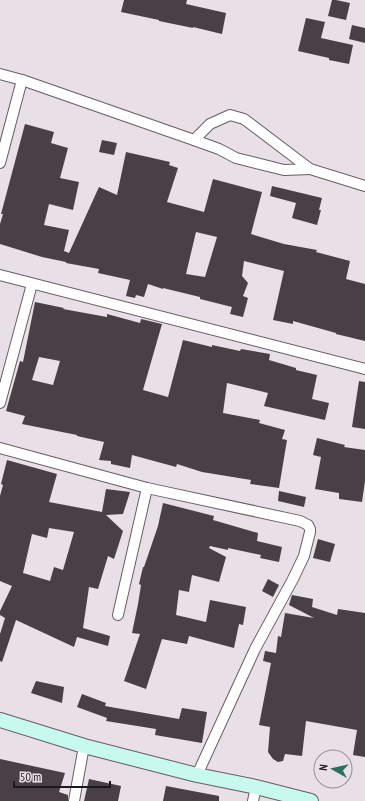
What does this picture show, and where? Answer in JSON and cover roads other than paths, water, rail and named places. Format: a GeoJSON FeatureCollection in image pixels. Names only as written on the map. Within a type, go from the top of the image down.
{"type":"FeatureCollection","features":[{"type":"Feature","properties":{"kind":"main road"},"geometry":{"type":"LineString","coordinates":[[0,720],[84,746],[197,776],[254,794],[310,801]]}},
{"type":"Feature","properties":{"kind":"street"},"geometry":{"type":"LineString","coordinates":[[0,74],[22,80],[194,140],[236,158],[284,170],[310,169],[365,186]]}},
{"type":"Feature","properties":{"kind":"street"},"geometry":{"type":"LineString","coordinates":[[0,163],[22,80]]}},
{"type":"Feature","properties":{"kind":"street"},"geometry":{"type":"LineString","coordinates":[[194,140],[210,124],[230,115],[244,119],[310,169]]}},
{"type":"Feature","properties":{"kind":"street"},"geometry":{"type":"LineString","coordinates":[[0,275],[365,369]]}},
{"type":"Feature","properties":{"kind":"street"},"geometry":{"type":"LineString","coordinates":[[0,403],[32,284]]}},
{"type":"Feature","properties":{"kind":"street"},"geometry":{"type":"LineString","coordinates":[[0,448],[146,488],[300,521],[308,525],[310,529],[304,556],[256,649],[197,776]]}},
{"type":"Feature","properties":{"kind":"street"},"geometry":{"type":"LineString","coordinates":[[118,615],[146,488]]}},
{"type":"Feature","properties":{"kind":"street"},"geometry":{"type":"LineString","coordinates":[[74,801],[84,746]]}}]}
